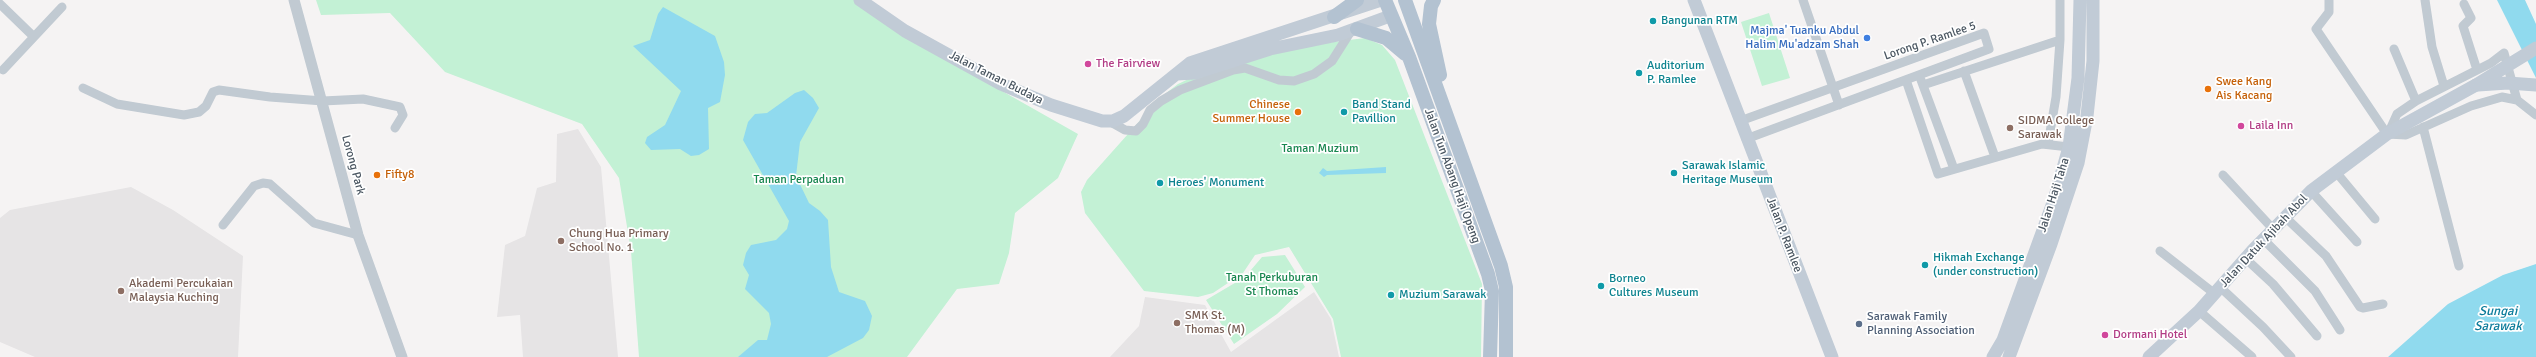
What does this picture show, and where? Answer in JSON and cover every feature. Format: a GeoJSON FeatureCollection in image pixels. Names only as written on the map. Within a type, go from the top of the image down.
{"type":"FeatureCollection","features":[{"type":"Feature","properties":{"kind":"main road","name":"Jalan Taman Budaya"},"geometry":{"type":"LineString","coordinates":[[860,0],[905,31],[1001,84],[1051,105],[1102,121],[1109,121]]}},
{"type":"Feature","properties":{"kind":"main road"},"geometry":{"type":"LineString","coordinates":[[1334,16],[1357,0]]}},
{"type":"Feature","properties":{"kind":"main road"},"geometry":{"type":"LineString","coordinates":[[1109,121],[1128,114],[1166,81],[1190,63],[1381,0]]}},
{"type":"Feature","properties":{"kind":"main road","name":"Jalan Tun Abang Haji Openg"},"geometry":{"type":"LineString","coordinates":[[1385,0],[1390,16],[1409,57],[1488,274],[1492,291],[1490,357]]}},
{"type":"Feature","properties":{"kind":"main road"},"geometry":{"type":"LineString","coordinates":[[1434,0],[1431,6],[1429,24],[1452,129]]}},
{"type":"Feature","properties":{"kind":"main road","name":"Jalan P. Ramlee"},"geometry":{"type":"LineString","coordinates":[[1694,0],[1746,139],[1832,357]]}},
{"type":"Feature","properties":{"kind":"main road","name":"Jalan Haji Taha"},"geometry":{"type":"LineString","coordinates":[[1993,357],[2002,340],[2054,200],[2069,147],[2078,78],[2080,0]]}},
{"type":"Feature","properties":{"kind":"main road","name":"Jalan Haji Taha"},"geometry":{"type":"LineString","coordinates":[[2009,357],[2051,244],[2078,163],[2087,116],[2093,61],[2093,0]]}},
{"type":"Feature","properties":{"kind":"main road"},"geometry":{"type":"LineString","coordinates":[[1177,74],[1195,73],[1270,49],[1354,30],[1390,16],[1410,3]]}},
{"type":"Feature","properties":{"kind":"main road","name":"Jalan Tun Abang Haji Openg"},"geometry":{"type":"LineString","coordinates":[[1410,3],[1506,287],[1506,357]]}},
{"type":"Feature","properties":{"kind":"main road"},"geometry":{"type":"LineString","coordinates":[[1354,30],[1386,38],[1409,57]]}},
{"type":"Feature","properties":{"kind":"main road","name":"Jalan Datuk Ajibah Abol"},"geometry":{"type":"LineString","coordinates":[[2149,357],[2199,311],[2285,217],[2311,192],[2336,172],[2387,134],[2476,85],[2536,48]]}},
{"type":"Feature","properties":{"kind":"main road"},"geometry":{"type":"LineString","coordinates":[[2476,85],[2508,83],[2536,86]]}},
{"type":"Feature","properties":{"kind":"street","name":"Lorong Park"},"geometry":{"type":"LineString","coordinates":[[294,0],[323,101],[358,234],[395,334]]}},
{"type":"Feature","properties":{"kind":"street"},"geometry":{"type":"LineString","coordinates":[[1803,0],[1839,104]]}},
{"type":"Feature","properties":{"kind":"street"},"geometry":{"type":"LineString","coordinates":[[2048,144],[2056,97],[2060,40],[2060,0]]}},
{"type":"Feature","properties":{"kind":"street"},"geometry":{"type":"LineString","coordinates":[[2329,0],[2329,12],[2316,29],[2387,134]]}},
{"type":"Feature","properties":{"kind":"street"},"geometry":{"type":"LineString","coordinates":[[2425,0],[2432,47],[2444,86]]}},
{"type":"Feature","properties":{"kind":"street"},"geometry":{"type":"LineString","coordinates":[[0,4],[33,36]]}},
{"type":"Feature","properties":{"kind":"street"},"geometry":{"type":"LineString","coordinates":[[2464,4],[2472,18],[2463,26],[2477,70]]}},
{"type":"Feature","properties":{"kind":"street"},"geometry":{"type":"LineString","coordinates":[[3,70],[33,36],[62,7]]}},
{"type":"Feature","properties":{"kind":"street"},"geometry":{"type":"LineString","coordinates":[[1109,121],[1125,130],[1136,131],[1143,124],[1150,110],[1161,100],[1180,90],[1233,70],[1245,68],[1279,80],[1294,81],[1314,74],[1332,61],[1354,30]]}},
{"type":"Feature","properties":{"kind":"street","name":"Lorong P. Ramlee 5"},"geometry":{"type":"LineString","coordinates":[[1740,121],[1984,33],[1989,49],[1746,139]]}},
{"type":"Feature","properties":{"kind":"street"},"geometry":{"type":"LineString","coordinates":[[1923,85],[2060,40]]}},
{"type":"Feature","properties":{"kind":"street"},"geometry":{"type":"LineString","coordinates":[[2394,49],[2416,101]]}},
{"type":"Feature","properties":{"kind":"street"},"geometry":{"type":"LineString","coordinates":[[2387,134],[2397,114],[2416,101],[2477,70],[2504,53],[2518,100]]}},
{"type":"Feature","properties":{"kind":"street"},"geometry":{"type":"LineString","coordinates":[[1964,71],[1995,158]]}},
{"type":"Feature","properties":{"kind":"street"},"geometry":{"type":"LineString","coordinates":[[1919,75],[1954,169]]}},
{"type":"Feature","properties":{"kind":"street"},"geometry":{"type":"LineString","coordinates":[[1906,80],[1938,174],[2048,144],[2069,147]]}},
{"type":"Feature","properties":{"kind":"street"},"geometry":{"type":"LineString","coordinates":[[83,88],[117,104],[184,115],[199,112],[206,106],[213,92],[219,90],[270,97],[323,101],[363,99],[400,107],[403,115],[395,128]]}},
{"type":"Feature","properties":{"kind":"street"},"geometry":{"type":"LineString","coordinates":[[2387,134],[2406,135],[2477,104],[2502,97],[2518,100],[2536,115]]}},
{"type":"Feature","properties":{"kind":"street"},"geometry":{"type":"LineString","coordinates":[[2423,127],[2459,266]]}},
{"type":"Feature","properties":{"kind":"street"},"geometry":{"type":"LineString","coordinates":[[2336,172],[2375,219]]}},
{"type":"Feature","properties":{"kind":"street"},"geometry":{"type":"LineString","coordinates":[[2223,175],[2273,229]]}},
{"type":"Feature","properties":{"kind":"street"},"geometry":{"type":"LineString","coordinates":[[223,225],[254,186],[263,183],[270,184],[314,223],[358,234]]}},
{"type":"Feature","properties":{"kind":"street"},"geometry":{"type":"LineString","coordinates":[[2311,192],[2357,242]]}},
{"type":"Feature","properties":{"kind":"street"},"geometry":{"type":"LineString","coordinates":[[2285,217],[2326,256],[2360,307],[2363,308],[2383,304]]}},
{"type":"Feature","properties":{"kind":"street"},"geometry":{"type":"LineString","coordinates":[[2264,240],[2315,291],[2340,330]]}},
{"type":"Feature","properties":{"kind":"street"},"geometry":{"type":"LineString","coordinates":[[2160,251],[2218,291],[2263,327],[2291,357]]}},
{"type":"Feature","properties":{"kind":"street"},"geometry":{"type":"LineString","coordinates":[[2246,259],[2273,284],[2317,336]]}},
{"type":"Feature","properties":{"kind":"street"},"geometry":{"type":"LineString","coordinates":[[2199,311],[2252,357]]}},
{"type":"Feature","properties":{"kind":"street"},"geometry":{"type":"LineString","coordinates":[[395,334],[402,357]]}},
{"type":"Feature","properties":{"kind":"street"},"geometry":{"type":"LineString","coordinates":[[395,334],[409,357]]}},
{"type":"Feature","properties":{"kind":"shaded area","name":"Chung Hua Primary School No. 1"},"geometry":{"type":"Polygon","coordinates":[[[578,129],[601,167],[618,357],[523,357],[520,315],[497,317],[505,245],[525,236],[537,188],[556,182],[557,134],[578,129]]]}},
{"type":"Feature","properties":{"kind":"shaded area","name":"Akademi Percukaian Malaysia Kuching"},"geometry":{"type":"Polygon","coordinates":[[[131,187],[173,210],[243,256],[238,357],[35,357],[0,342],[0,218],[10,210],[131,187]]]}},
{"type":"Feature","properties":{"kind":"shaded area","name":"SMK St. Thomas (M)"},"geometry":{"type":"Polygon","coordinates":[[[1314,292],[1331,319],[1339,357],[1110,357],[1139,326],[1145,297],[1205,305],[1231,352],[1314,292]]]}},
{"type":"Feature","properties":{"kind":"green space","name":"Taman Perpaduan"},"geometry":{"type":"Polygon","coordinates":[[[316,0],[854,0],[972,74],[1078,134],[1058,178],[1015,213],[1009,253],[999,284],[957,289],[907,357],[639,357],[631,251],[619,178],[582,124],[445,72],[390,13],[321,15],[316,0]]]}},
{"type":"Feature","properties":{"kind":"green space"},"geometry":{"type":"Polygon","coordinates":[[[1769,13],[1790,78],[1762,86],[1741,22],[1769,13]]]}},
{"type":"Feature","properties":{"kind":"green space","name":"Taman Muzium"},"geometry":{"type":"Polygon","coordinates":[[[1365,38],[1382,45],[1395,60],[1482,284],[1481,357],[1341,357],[1333,319],[1289,247],[1255,255],[1243,273],[1213,293],[1198,297],[1144,291],[1085,213],[1081,192],[1087,180],[1161,97],[1178,84],[1199,74],[1266,55],[1333,42],[1365,38]]]}},
{"type":"Feature","properties":{"kind":"green space","name":"Tanah Perkuburan St Thomas"},"geometry":{"type":"Polygon","coordinates":[[[1285,255],[1305,287],[1277,314],[1234,344],[1206,300],[1245,277],[1262,257],[1285,255]]]}},
{"type":"Feature","properties":{"kind":"water"},"geometry":{"type":"Polygon","coordinates":[[[2497,0],[2525,0],[2536,24],[2536,78],[2497,0]]]}},
{"type":"Feature","properties":{"kind":"water"},"geometry":{"type":"Polygon","coordinates":[[[663,7],[715,36],[724,62],[725,75],[720,102],[708,108],[709,149],[699,155],[691,156],[680,149],[651,150],[645,143],[647,137],[665,125],[681,91],[633,46],[650,40],[658,14],[663,7]]]}},
{"type":"Feature","properties":{"kind":"water"},"geometry":{"type":"Polygon","coordinates":[[[804,90],[813,98],[819,108],[800,142],[796,176],[809,203],[820,211],[828,220],[831,267],[839,292],[865,301],[872,316],[869,330],[863,338],[827,357],[738,357],[758,340],[767,340],[771,324],[769,313],[745,289],[749,275],[743,265],[746,253],[751,245],[776,240],[787,229],[789,221],[743,140],[748,122],[755,114],[767,113],[795,93],[804,90]]]}},
{"type":"Feature","properties":{"kind":"water"},"geometry":{"type":"Polygon","coordinates":[[[1386,167],[1386,173],[1327,175],[1324,177],[1319,173],[1323,168],[1327,171],[1386,167]]]}},
{"type":"Feature","properties":{"kind":"water","name":"Sungai Sarawak"},"geometry":{"type":"Polygon","coordinates":[[[2536,264],[2536,357],[2388,357],[2448,304],[2503,275],[2536,264]]]}},
{"type":"Feature","properties":{"kind":"place","name":"Bangunan RTM"},"geometry":{"type":"Point","coordinates":[1653,21]}},
{"type":"Feature","properties":{"kind":"place","name":"Majma' Tuanku Abdul Halim Mu'adzam Shah"},"geometry":{"type":"Point","coordinates":[1867,38]}},
{"type":"Feature","properties":{"kind":"place","name":"The Fairview"},"geometry":{"type":"Point","coordinates":[1088,64]}},
{"type":"Feature","properties":{"kind":"place","name":"Auditorium P. Ramlee"},"geometry":{"type":"Point","coordinates":[1639,73]}},
{"type":"Feature","properties":{"kind":"place","name":"Swee Kang Ais Kacang"},"geometry":{"type":"Point","coordinates":[2208,89]}},
{"type":"Feature","properties":{"kind":"place","name":"Chinese Summer House"},"geometry":{"type":"Point","coordinates":[1298,112]}},
{"type":"Feature","properties":{"kind":"place","name":"Band Stand Pavillion"},"geometry":{"type":"Point","coordinates":[1344,112]}},
{"type":"Feature","properties":{"kind":"place","name":"Laila Inn"},"geometry":{"type":"Point","coordinates":[2241,126]}},
{"type":"Feature","properties":{"kind":"place","name":"SIDMA College Sarawak"},"geometry":{"type":"Point","coordinates":[2010,128]}},
{"type":"Feature","properties":{"kind":"place","name":"Sarawak Islamic Heritage Museum"},"geometry":{"type":"Point","coordinates":[1674,173]}},
{"type":"Feature","properties":{"kind":"place","name":"Fifty8"},"geometry":{"type":"Point","coordinates":[377,175]}},
{"type":"Feature","properties":{"kind":"place","name":"Heroes' Monument"},"geometry":{"type":"Point","coordinates":[1160,183]}},
{"type":"Feature","properties":{"kind":"place","name":"Chung Hua Primary School No. 1"},"geometry":{"type":"Point","coordinates":[561,241]}},
{"type":"Feature","properties":{"kind":"place","name":"Hikmah Exchange (under construction)"},"geometry":{"type":"Point","coordinates":[1925,265]}},
{"type":"Feature","properties":{"kind":"place","name":"Borneo Cultures Museum"},"geometry":{"type":"Point","coordinates":[1601,286]}},
{"type":"Feature","properties":{"kind":"place","name":"Akademi Percukaian Malaysia Kuching"},"geometry":{"type":"Point","coordinates":[121,291]}},
{"type":"Feature","properties":{"kind":"place","name":"Muzium Sarawak"},"geometry":{"type":"Point","coordinates":[1391,295]}},
{"type":"Feature","properties":{"kind":"place","name":"SMK St. Thomas (M)"},"geometry":{"type":"Point","coordinates":[1177,323]}},
{"type":"Feature","properties":{"kind":"place","name":"Sarawak Family Planning Association"},"geometry":{"type":"Point","coordinates":[1859,324]}},
{"type":"Feature","properties":{"kind":"place","name":"Dormani Hotel"},"geometry":{"type":"Point","coordinates":[2105,335]}}]}
